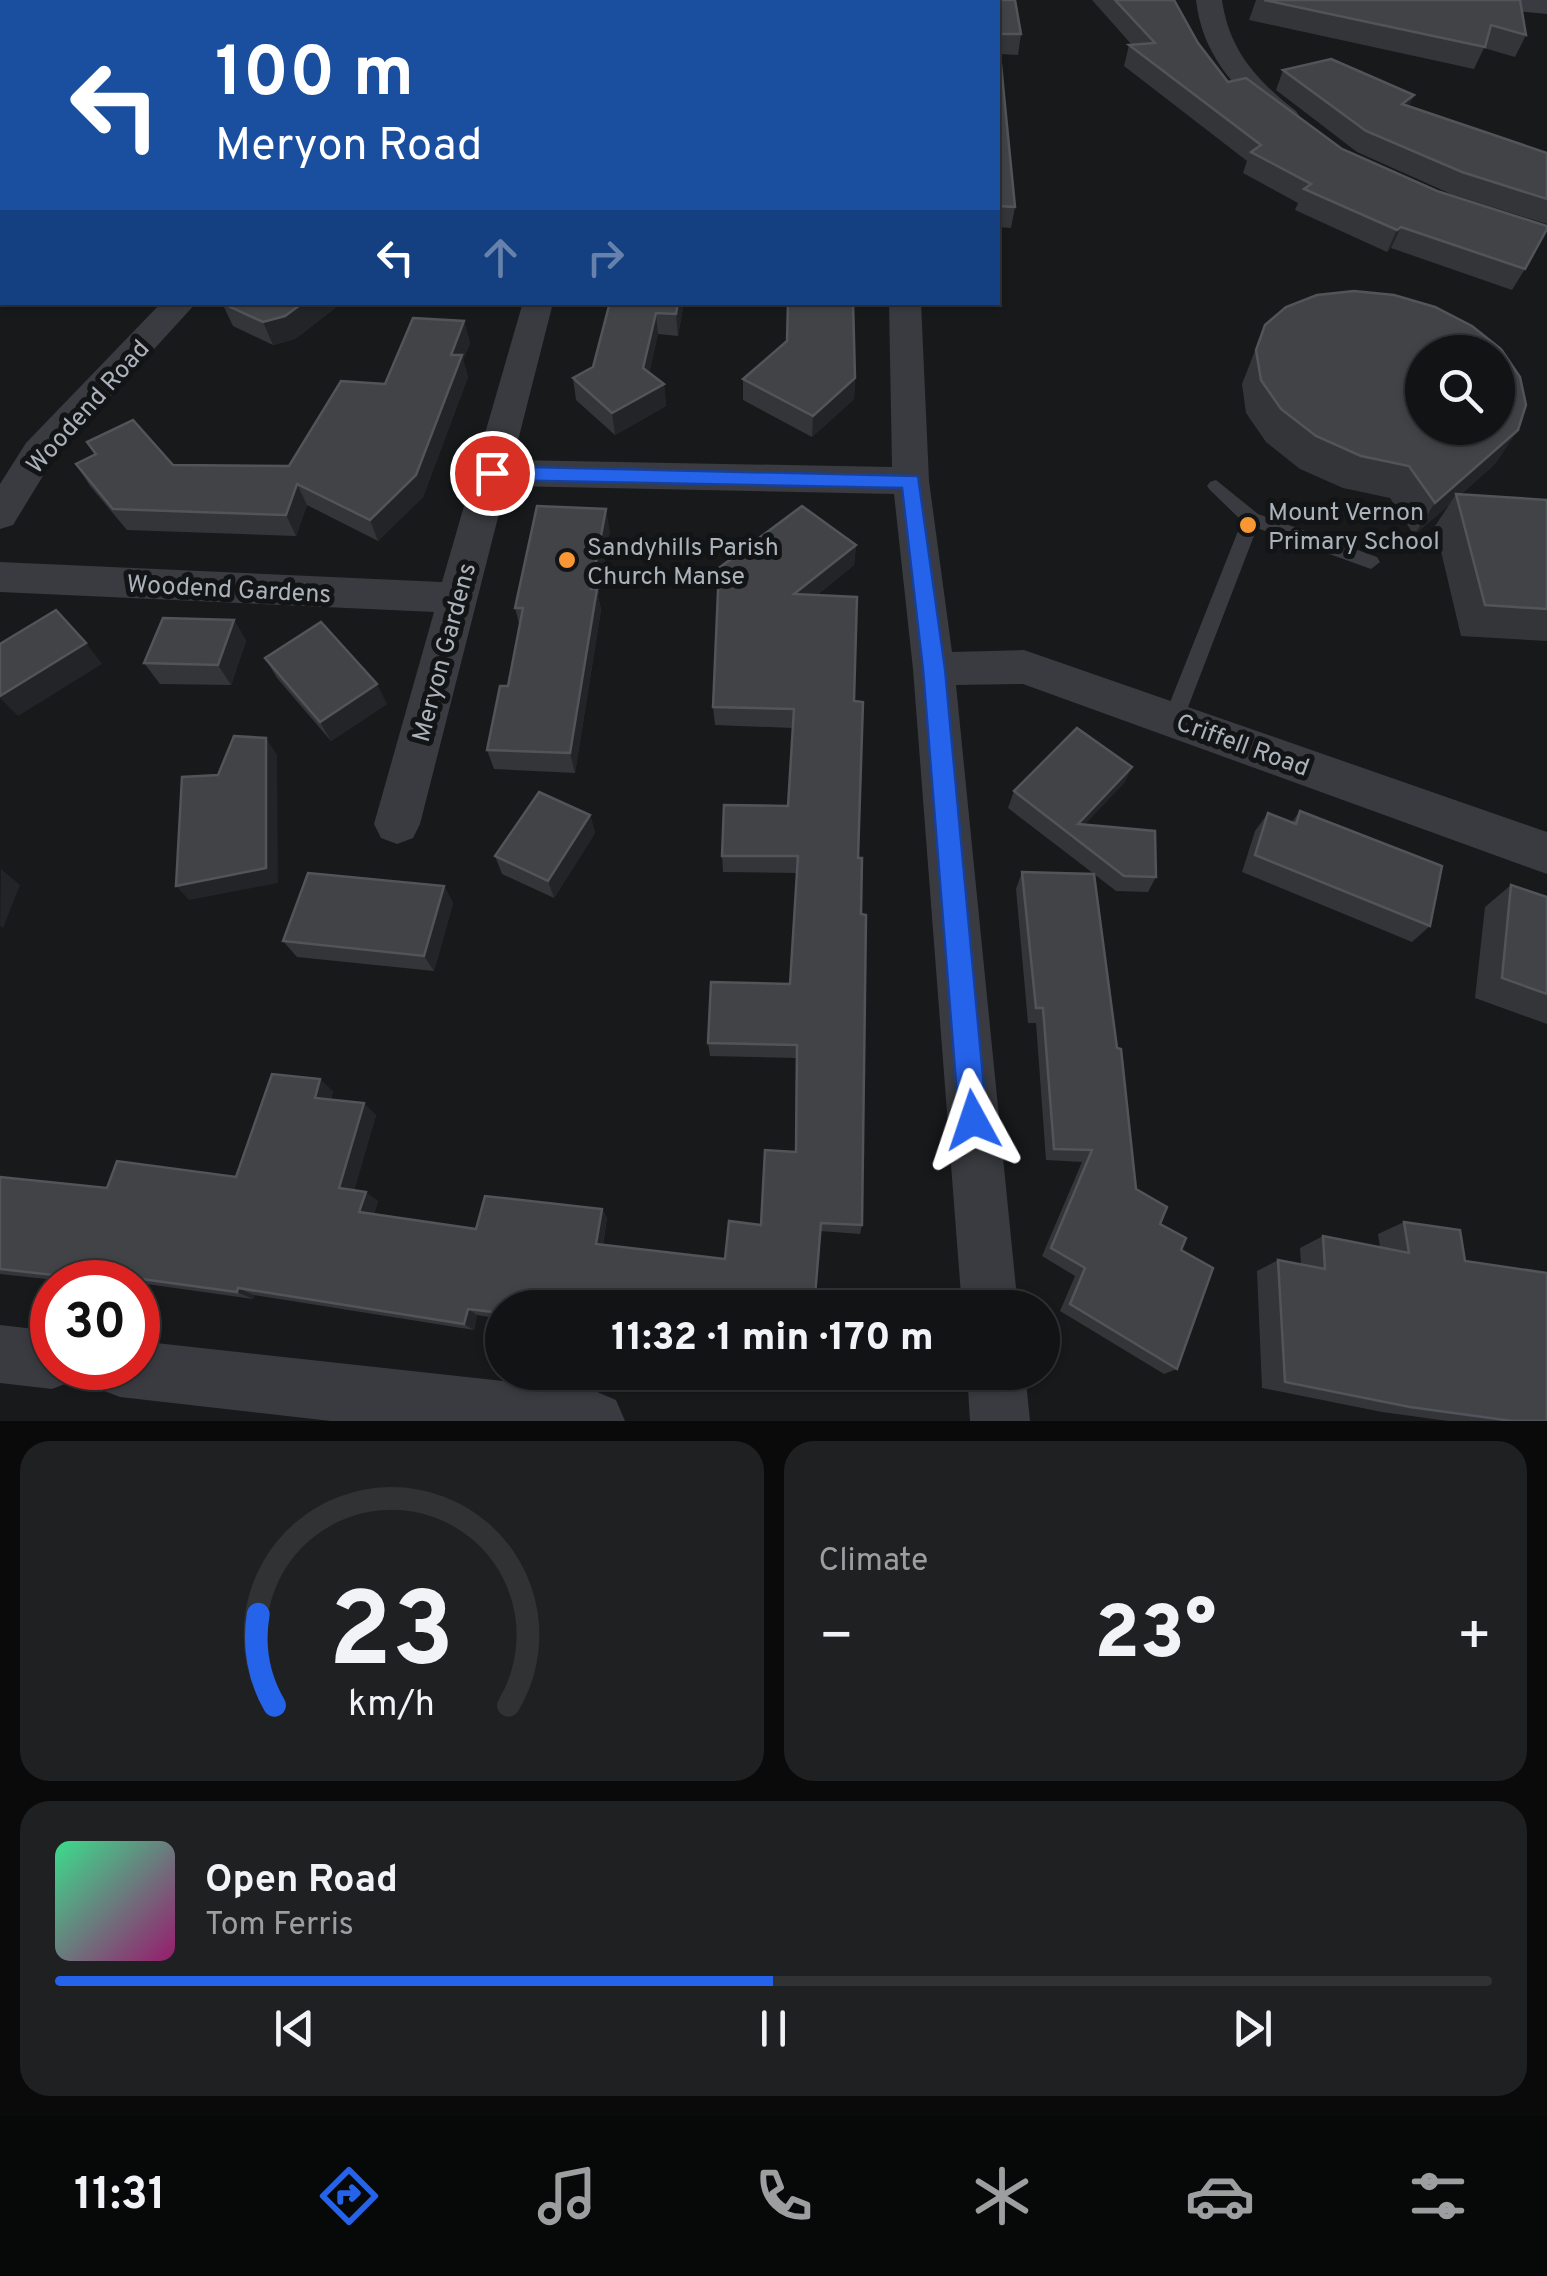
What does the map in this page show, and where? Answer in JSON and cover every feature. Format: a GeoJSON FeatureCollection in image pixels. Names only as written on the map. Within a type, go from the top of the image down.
{"type":"FeatureCollection","features":[{"type":"Feature","properties":{"kind":"street"},"geometry":{"type":"LineString","coordinates":[[1209,0],[1220,44],[1245,85],[1305,132]]}},
{"type":"Feature","properties":{"kind":"street"},"geometry":{"type":"LineString","coordinates":[[1487,0],[1547,6]]}},
{"type":"Feature","properties":{"kind":"street","name":"Woodend Road"},"geometry":{"type":"LineString","coordinates":[[0,515],[38,452],[178,305]]}},
{"type":"Feature","properties":{"kind":"street"},"geometry":{"type":"LineString","coordinates":[[905,305],[911,481],[934,669],[988,1290]]}},
{"type":"Feature","properties":{"kind":"street","name":"Meryon Gardens"},"geometry":{"type":"LineString","coordinates":[[396,824],[536,307]]}},
{"type":"Feature","properties":{"kind":"street"},"geometry":{"type":"LineString","coordinates":[[492,473],[911,481]]}},
{"type":"Feature","properties":{"kind":"street","name":"Woodend Gardens"},"geometry":{"type":"LineString","coordinates":[[0,578],[458,598]]}},
{"type":"Feature","properties":{"kind":"street","name":"Criffell Road"},"geometry":{"type":"LineString","coordinates":[[934,669],[1024,667],[1547,852]]}},
{"type":"Feature","properties":{"kind":"street"},"geometry":{"type":"LineString","coordinates":[[0,1354],[30,1357]]}},
{"type":"Feature","properties":{"kind":"street"},"geometry":{"type":"LineString","coordinates":[[160,1372],[595,1421]]}},
{"type":"Feature","properties":{"kind":"street"},"geometry":{"type":"LineString","coordinates":[[997,1390],[1000,1421]]}},
{"type":"Feature","properties":{"kind":"lane"},"geometry":{"type":"LineString","coordinates":[[1216,486],[1252,518],[1370,562]]}},
{"type":"Feature","properties":{"kind":"lane"},"geometry":{"type":"LineString","coordinates":[[1173,720],[1252,518]]}},
{"type":"Feature","properties":{"kind":"building"},"geometry":{"type":"Polygon","coordinates":[[[1000,0],[1015,0],[1021,34],[1000,34],[1000,0]]]}},
{"type":"Feature","properties":{"kind":"building"},"geometry":{"type":"Polygon","coordinates":[[[1115,0],[1174,0],[1198,43],[1228,82],[1246,78],[1342,149],[1437,191],[1547,226],[1525,269],[1401,227],[1397,230],[1304,189],[1311,184],[1251,152],[1261,145],[1129,45],[1155,43],[1115,0]]]}},
{"type":"Feature","properties":{"kind":"building"},"geometry":{"type":"Polygon","coordinates":[[[1264,0],[1520,0],[1526,35],[1491,25],[1485,47],[1264,0]]]}},
{"type":"Feature","properties":{"kind":"building"},"geometry":{"type":"Polygon","coordinates":[[[1000,54],[1015,207],[1000,206],[1000,54]]]}},
{"type":"Feature","properties":{"kind":"building"},"geometry":{"type":"Polygon","coordinates":[[[1331,59],[1414,95],[1402,104],[1547,153],[1547,199],[1462,172],[1366,131],[1283,70],[1331,59]]]}},
{"type":"Feature","properties":{"kind":"building"},"geometry":{"type":"Polygon","coordinates":[[[1354,291],[1394,295],[1435,307],[1472,326],[1483,335],[1405,335],[1405,445],[1501,445],[1435,503],[1409,466],[1361,456],[1316,436],[1281,409],[1261,380],[1256,350],[1265,325],[1286,307],[1317,295],[1354,291]]]}},
{"type":"Feature","properties":{"kind":"building"},"geometry":{"type":"Polygon","coordinates":[[[226,305],[300,305],[285,316],[263,322],[226,305]]]}},
{"type":"Feature","properties":{"kind":"building"},"geometry":{"type":"Polygon","coordinates":[[[609,305],[678,305],[676,314],[656,313],[643,368],[664,384],[612,413],[573,378],[593,367],[609,305]]]}},
{"type":"Feature","properties":{"kind":"building"},"geometry":{"type":"Polygon","coordinates":[[[788,305],[853,305],[855,378],[813,416],[743,379],[787,341],[788,305]]]}},
{"type":"Feature","properties":{"kind":"building"},"geometry":{"type":"Polygon","coordinates":[[[413,318],[464,321],[451,355],[462,355],[416,475],[370,520],[297,484],[286,515],[113,509],[76,464],[96,454],[87,442],[133,420],[173,465],[289,466],[341,381],[385,384],[413,318]]]}},
{"type":"Feature","properties":{"kind":"building"},"geometry":{"type":"Polygon","coordinates":[[[1515,370],[1526,405],[1515,433],[1515,370]]]}},
{"type":"Feature","properties":{"kind":"building"},"geometry":{"type":"Polygon","coordinates":[[[1456,494],[1547,500],[1547,609],[1485,605],[1456,494]]]}},
{"type":"Feature","properties":{"kind":"building"},"geometry":{"type":"Polygon","coordinates":[[[537,506],[606,509],[591,589],[597,589],[570,753],[487,750],[500,686],[508,686],[523,608],[515,608],[537,506]]]}},
{"type":"Feature","properties":{"kind":"building"},"geometry":{"type":"Polygon","coordinates":[[[802,506],[856,545],[794,594],[857,597],[854,701],[863,702],[858,858],[862,858],[861,914],[866,915],[862,1225],[821,1223],[815,1290],[485,1290],[485,1311],[468,1309],[464,1324],[238,1288],[237,1292],[160,1282],[160,1260],[30,1260],[30,1272],[0,1269],[0,1177],[107,1188],[117,1161],[236,1177],[272,1074],[320,1079],[315,1098],[364,1103],[339,1188],[366,1192],[359,1212],[476,1229],[485,1196],[602,1209],[596,1244],[725,1259],[729,1221],[761,1225],[765,1150],[796,1152],[797,1045],[708,1043],[711,982],[790,984],[798,856],[722,856],[724,805],[788,806],[794,709],[713,707],[719,568],[802,506]]]}},
{"type":"Feature","properties":{"kind":"building"},"geometry":{"type":"Polygon","coordinates":[[[56,610],[86,643],[0,696],[0,644],[56,610]]]}},
{"type":"Feature","properties":{"kind":"building"},"geometry":{"type":"Polygon","coordinates":[[[163,618],[234,620],[218,665],[144,663],[163,618]]]}},
{"type":"Feature","properties":{"kind":"building"},"geometry":{"type":"Polygon","coordinates":[[[321,622],[377,684],[320,722],[265,658],[321,622]]]}},
{"type":"Feature","properties":{"kind":"building"},"geometry":{"type":"Polygon","coordinates":[[[1077,728],[1132,767],[1078,824],[1155,831],[1156,877],[1124,876],[1014,791],[1077,728]]]}},
{"type":"Feature","properties":{"kind":"building"},"geometry":{"type":"Polygon","coordinates":[[[234,736],[266,738],[266,868],[176,886],[182,777],[218,775],[234,736]]]}},
{"type":"Feature","properties":{"kind":"building"},"geometry":{"type":"Polygon","coordinates":[[[539,792],[590,815],[548,881],[495,856],[539,792]]]}},
{"type":"Feature","properties":{"kind":"building"},"geometry":{"type":"Polygon","coordinates":[[[1300,811],[1442,866],[1430,926],[1255,855],[1268,813],[1296,824],[1300,811]]]}},
{"type":"Feature","properties":{"kind":"building"},"geometry":{"type":"Polygon","coordinates":[[[1022,872],[1094,874],[1117,1048],[1121,1049],[1136,1189],[1167,1207],[1160,1224],[1186,1238],[1181,1250],[1213,1268],[1177,1369],[1070,1304],[1085,1268],[1051,1248],[1092,1150],[1054,1149],[1043,1008],[1036,1008],[1022,872]]]}},
{"type":"Feature","properties":{"kind":"building"},"geometry":{"type":"Polygon","coordinates":[[[308,873],[444,886],[424,956],[283,941],[308,873]]]}},
{"type":"Feature","properties":{"kind":"building"},"geometry":{"type":"Polygon","coordinates":[[[1511,885],[1547,897],[1547,994],[1502,978],[1511,885]]]}},
{"type":"Feature","properties":{"kind":"building"},"geometry":{"type":"Polygon","coordinates":[[[1404,1222],[1460,1230],[1465,1261],[1547,1273],[1547,1421],[1512,1421],[1410,1407],[1285,1382],[1278,1260],[1325,1269],[1323,1236],[1409,1253],[1404,1222]]]}},
{"type":"Feature","properties":{"kind":"place","name":"Mount Vernon Primary School"},"geometry":{"type":"Point","coordinates":[1248,525]}},
{"type":"Feature","properties":{"kind":"place","name":"Sandyhills Parish Church Manse"},"geometry":{"type":"Point","coordinates":[567,560]}},
{"type":"Feature","properties":{"kind":"route"},"geometry":{"type":"LineString","coordinates":[[492,473],[911,481],[934,669],[973,1120]]}}]}
